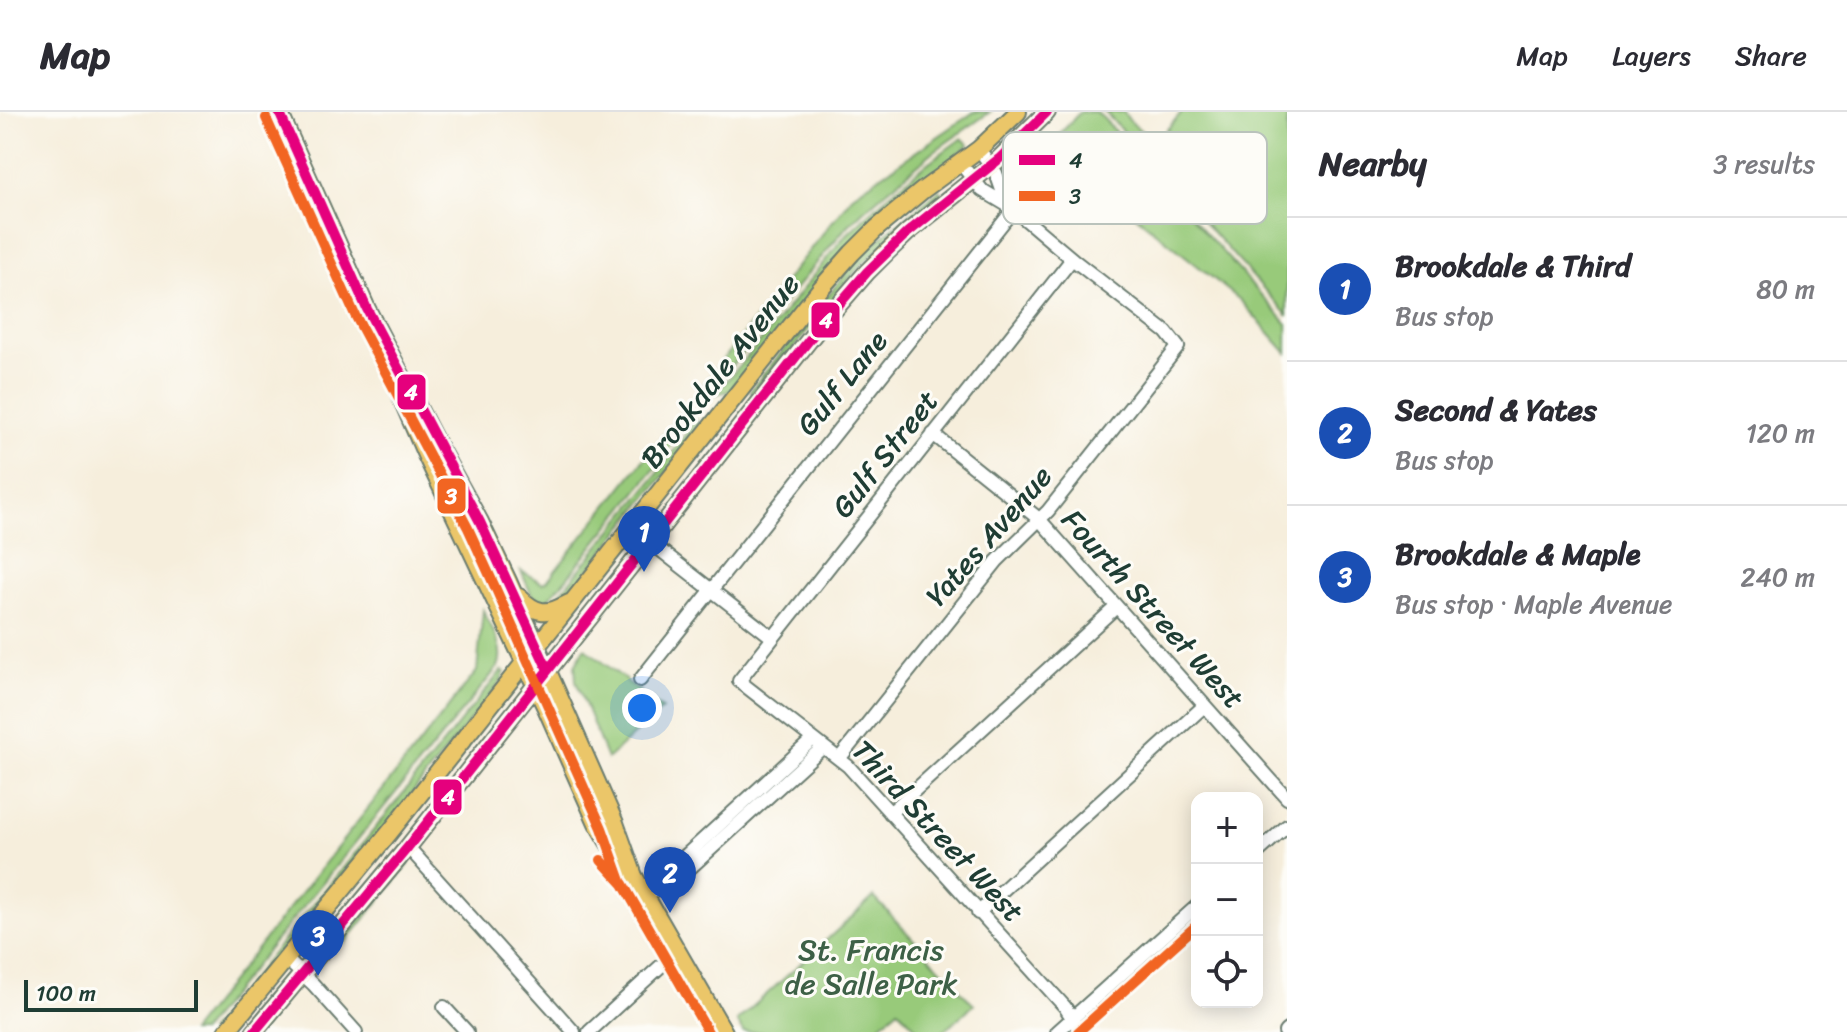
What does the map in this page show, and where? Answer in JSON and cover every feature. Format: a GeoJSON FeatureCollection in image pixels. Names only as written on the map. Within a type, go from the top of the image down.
{"type":"FeatureCollection","features":[{"type":"Feature","properties":{"kind":"main road"},"geometry":{"type":"LineString","coordinates":[[279,112],[367,309],[426,455],[597,823],[618,859],[634,876]]}},
{"type":"Feature","properties":{"kind":"main road","name":"Brookdale Avenue"},"geometry":{"type":"LineString","coordinates":[[1028,132],[1047,112]]}},
{"type":"Feature","properties":{"kind":"main road","name":"Brookdale Avenue"},"geometry":{"type":"LineString","coordinates":[[226,1032],[390,832],[821,288],[852,253],[899,210],[961,164],[1015,115]]}},
{"type":"Feature","properties":{"kind":"main road","name":"Brookdale Avenue"},"geometry":{"type":"LineString","coordinates":[[254,1032],[408,847],[821,325],[867,272],[907,233],[1003,155]]}},
{"type":"Feature","properties":{"kind":"main road"},"geometry":{"type":"LineString","coordinates":[[367,309],[508,581],[619,831],[634,876],[724,1032]]}},
{"type":"Feature","properties":{"kind":"main road"},"geometry":{"type":"LineString","coordinates":[[713,425],[736,431]]}},
{"type":"Feature","properties":{"kind":"main road"},"geometry":{"type":"LineString","coordinates":[[508,581],[520,598],[539,611],[555,610],[573,600]]}},
{"type":"Feature","properties":{"kind":"street"},"geometry":{"type":"LineString","coordinates":[[979,149],[991,165],[1003,194]]}},
{"type":"Feature","properties":{"kind":"street"},"geometry":{"type":"LineString","coordinates":[[961,164],[982,190],[1003,203]]}},
{"type":"Feature","properties":{"kind":"street","name":"Gulf Lane"},"geometry":{"type":"LineString","coordinates":[[640,680],[1003,220]]}},
{"type":"Feature","properties":{"kind":"street"},"geometry":{"type":"LineString","coordinates":[[1030,224],[1072,259]]}},
{"type":"Feature","properties":{"kind":"street","name":"Yates Avenue"},"geometry":{"type":"LineString","coordinates":[[839,759],[997,561],[1048,511],[1178,347],[1169,334],[1072,259]]}},
{"type":"Feature","properties":{"kind":"street","name":"Gulf Street"},"geometry":{"type":"LineString","coordinates":[[739,681],[1072,259]]}},
{"type":"Feature","properties":{"kind":"street","name":"Fourth Street West"},"geometry":{"type":"LineString","coordinates":[[933,434],[1039,519],[1287,798]]}},
{"type":"Feature","properties":{"kind":"street"},"geometry":{"type":"LineString","coordinates":[[650,542],[773,638]]}},
{"type":"Feature","properties":{"kind":"street"},"geometry":{"type":"LineString","coordinates":[[890,813],[1116,607]]}},
{"type":"Feature","properties":{"kind":"street","name":"Third Street West"},"geometry":{"type":"LineString","coordinates":[[739,681],[848,766],[1065,1007],[1081,1032]]}},
{"type":"Feature","properties":{"kind":"street"},"geometry":{"type":"LineString","coordinates":[[978,913],[1204,706]]}},
{"type":"Feature","properties":{"kind":"street"},"geometry":{"type":"LineString","coordinates":[[645,897],[668,881],[671,869],[723,830],[818,743]]}},
{"type":"Feature","properties":{"kind":"street"},"geometry":{"type":"LineString","coordinates":[[1263,848],[1287,826]]}},
{"type":"Feature","properties":{"kind":"street"},"geometry":{"type":"LineString","coordinates":[[408,847],[574,1032]]}},
{"type":"Feature","properties":{"kind":"street"},"geometry":{"type":"LineString","coordinates":[[1057,1032],[1191,911]]}},
{"type":"Feature","properties":{"kind":"street"},"geometry":{"type":"LineString","coordinates":[[589,1032],[676,952]]}},
{"type":"Feature","properties":{"kind":"street"},"geometry":{"type":"LineString","coordinates":[[286,959],[356,1032]]}},
{"type":"Feature","properties":{"kind":"street"},"geometry":{"type":"LineString","coordinates":[[444,1007],[467,1032]]}},
{"type":"Feature","properties":{"kind":"green space"},"geometry":{"type":"Polygon","coordinates":[[[974,112],[990,112],[933,152],[863,211],[842,232],[713,389],[710,391],[703,385],[854,194],[974,112]]]}},
{"type":"Feature","properties":{"kind":"green space"},"geometry":{"type":"Polygon","coordinates":[[[1080,112],[1096,112],[1116,132],[1062,132],[1080,112]]]}},
{"type":"Feature","properties":{"kind":"green space"},"geometry":{"type":"Polygon","coordinates":[[[1105,112],[1124,112],[1143,132],[1123,132],[1105,112]]]}},
{"type":"Feature","properties":{"kind":"green space"},"geometry":{"type":"Polygon","coordinates":[[[1182,112],[1287,112],[1287,315],[1205,224],[1267,224],[1267,132],[1165,132],[1182,112]]]}},
{"type":"Feature","properties":{"kind":"green space"},"geometry":{"type":"Polygon","coordinates":[[[962,138],[969,145],[884,214],[731,391],[715,394],[844,237],[889,195],[962,138]]]}},
{"type":"Feature","properties":{"kind":"green space"},"geometry":{"type":"Polygon","coordinates":[[[939,190],[942,194],[858,268],[754,395],[750,391],[856,261],[939,190]]]}},
{"type":"Feature","properties":{"kind":"green space"},"geometry":{"type":"Polygon","coordinates":[[[1146,224],[1198,224],[1287,324],[1287,353],[1240,300],[1146,224]]]}},
{"type":"Feature","properties":{"kind":"green space"},"geometry":{"type":"Polygon","coordinates":[[[685,408],[692,414],[653,471],[567,578],[546,601],[532,596],[521,571],[543,583],[547,581],[685,408]]]}},
{"type":"Feature","properties":{"kind":"green space"},"geometry":{"type":"Polygon","coordinates":[[[696,419],[697,434],[573,589],[554,601],[656,476],[696,419]]]}},
{"type":"Feature","properties":{"kind":"green space"},"geometry":{"type":"Polygon","coordinates":[[[483,610],[499,645],[498,667],[201,1032],[191,1032],[477,671],[483,610]]]}},
{"type":"Feature","properties":{"kind":"green space"},"geometry":{"type":"Polygon","coordinates":[[[585,648],[662,709],[607,759],[576,681],[575,665],[585,648]]]}},
{"type":"Feature","properties":{"kind":"green space"},"geometry":{"type":"Polygon","coordinates":[[[502,670],[505,672],[501,681],[356,864],[216,1032],[208,1032],[348,862],[502,670]]]}},
{"type":"Feature","properties":{"kind":"green space"},"geometry":{"type":"Polygon","coordinates":[[[409,861],[345,943],[342,939],[403,863],[409,861]]]}},
{"type":"Feature","properties":{"kind":"green space","name":"St. Francis de Salle Park"},"geometry":{"type":"Polygon","coordinates":[[[874,897],[974,1005],[943,1032],[920,1032],[898,1009],[873,1032],[743,1032],[737,1021],[874,897]]]}},
{"type":"Feature","properties":{"kind":"transit line","name":"4"},"geometry":{"type":"LineString","coordinates":[[279,112],[367,309],[480,522],[548,670]]}},
{"type":"Feature","properties":{"kind":"transit line","name":"4"},"geometry":{"type":"LineString","coordinates":[[1027,132],[1047,112]]}},
{"type":"Feature","properties":{"kind":"transit line","name":"3"},"geometry":{"type":"LineString","coordinates":[[266,118],[355,315],[468,528],[602,828],[621,881]]}},
{"type":"Feature","properties":{"kind":"transit line","name":"4"},"geometry":{"type":"LineString","coordinates":[[254,1032],[408,847],[821,325],[867,272],[907,233],[1003,155]]}},
{"type":"Feature","properties":{"kind":"transit line","name":"3"},"geometry":{"type":"LineString","coordinates":[[601,860],[623,884],[708,1032]]}},
{"type":"Feature","properties":{"kind":"transit line","name":"3"},"geometry":{"type":"LineString","coordinates":[[1078,1032],[1191,930]]}},
{"type":"Feature","properties":{"kind":"place","name":"Brookdale & Third"},"geometry":{"type":"Point","coordinates":[644,572]}},
{"type":"Feature","properties":{"kind":"place","name":"Second & Yates"},"geometry":{"type":"Point","coordinates":[670,913]}},
{"type":"Feature","properties":{"kind":"place","name":"Brookdale & Maple"},"geometry":{"type":"Point","coordinates":[318,976]}}]}
